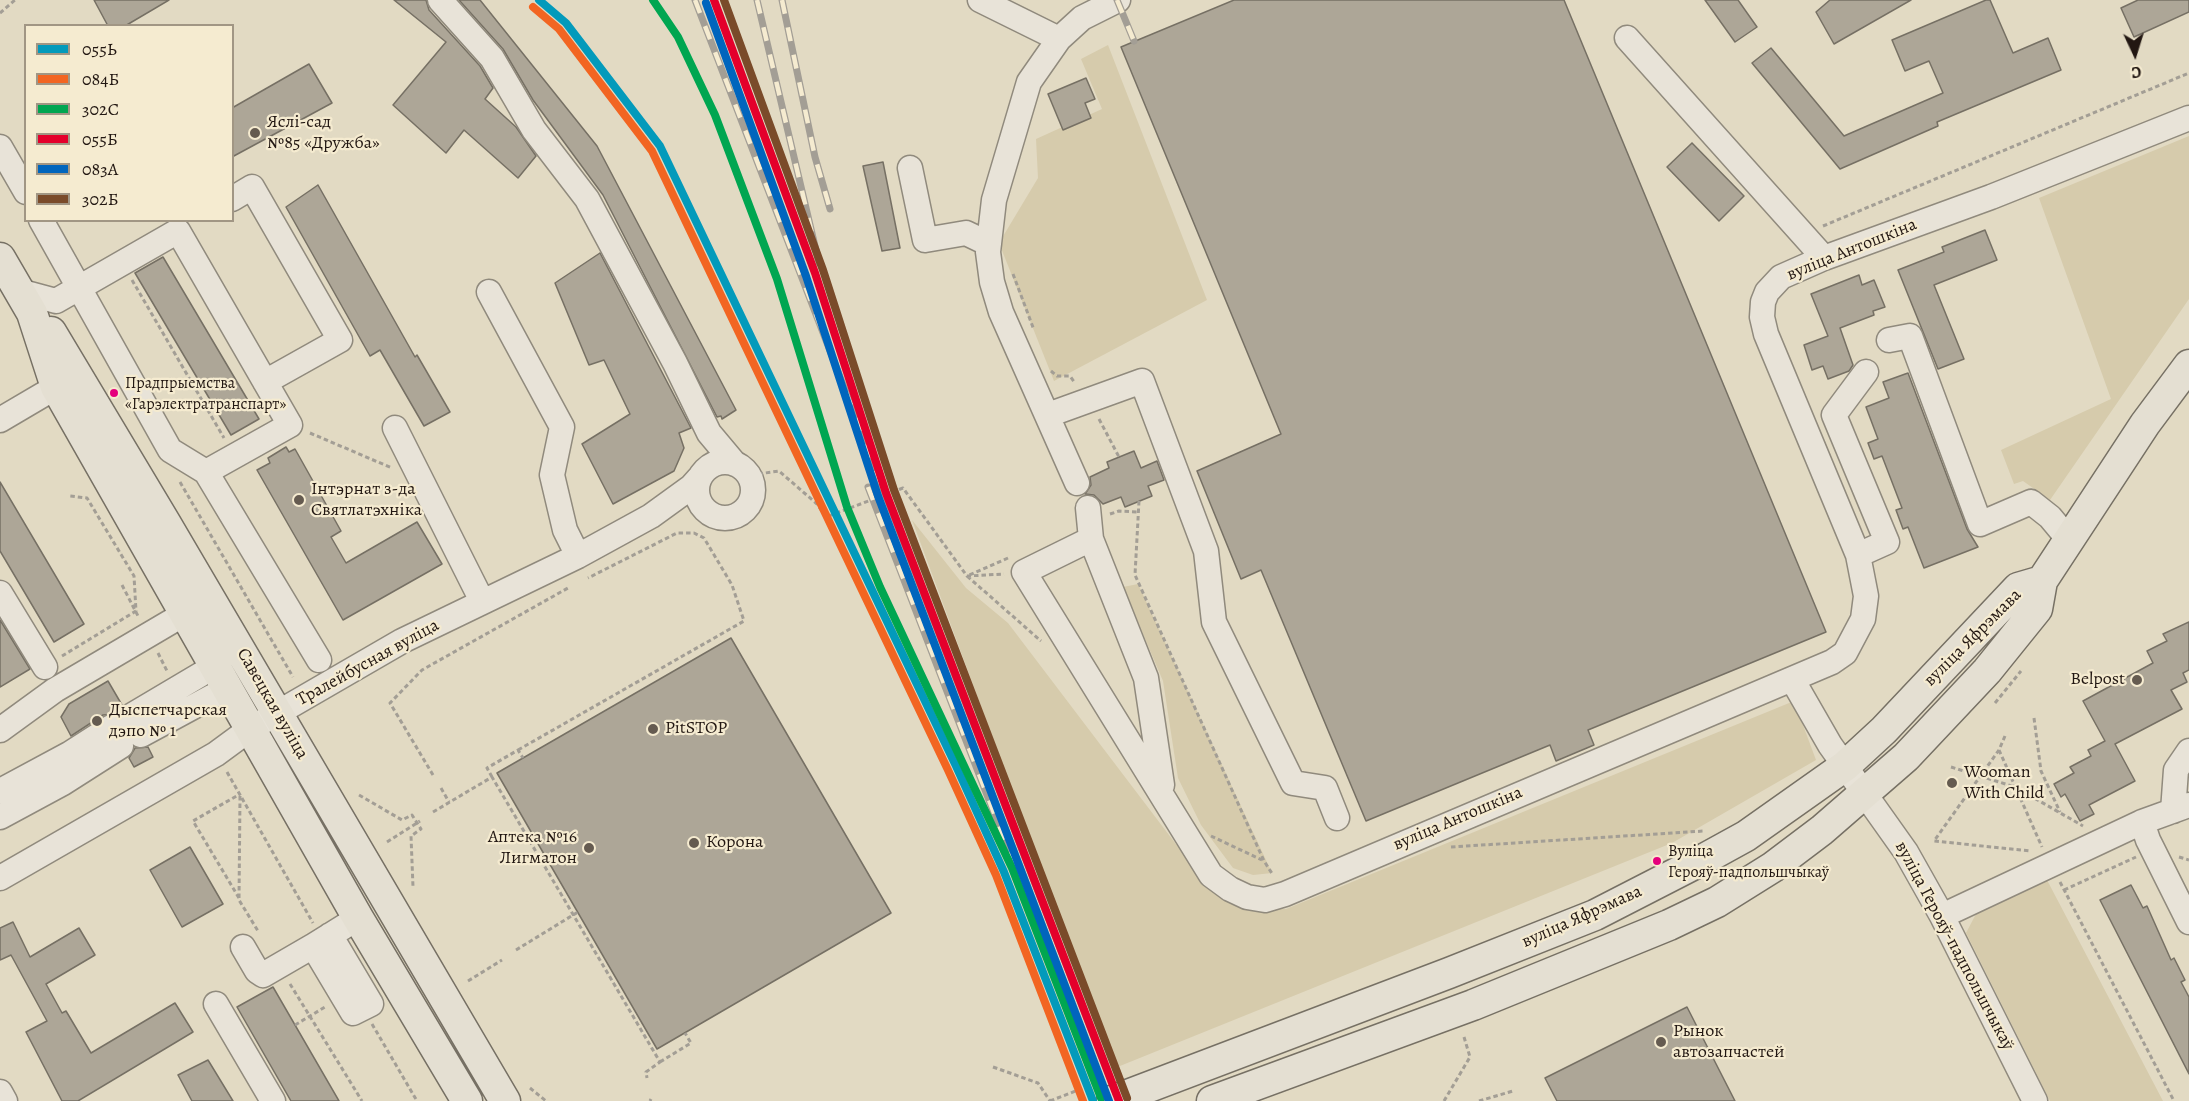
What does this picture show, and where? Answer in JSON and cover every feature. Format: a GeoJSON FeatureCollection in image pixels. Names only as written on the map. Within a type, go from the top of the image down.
{"type":"FeatureCollection","features":[{"type":"Feature","properties":{"kind":"main road","name":"Савецкая вуліца"},"geometry":{"type":"LineString","coordinates":[[0,258],[36,302],[53,335],[278,713],[517,1094]]}},
{"type":"Feature","properties":{"kind":"main road","name":"Савецкая вуліца"},"geometry":{"type":"LineString","coordinates":[[36,302],[56,387],[358,918],[467,1101]]}},
{"type":"Feature","properties":{"kind":"main road","name":"вуліца Яфрэмава"},"geometry":{"type":"LineString","coordinates":[[1212,1101],[1495,997],[1669,925],[1717,902],[1773,867],[1822,830],[1906,757],[1987,671],[2037,609],[2042,581],[2145,424],[2189,364]]}},
{"type":"Feature","properties":{"kind":"main road","name":"вуліца Яфрэмава"},"geometry":{"type":"LineString","coordinates":[[1112,1101],[1449,974],[1595,915],[1746,836],[1845,766],[1884,730],[2018,588],[2042,581]]}},
{"type":"Feature","properties":{"kind":"street"},"geometry":{"type":"LineString","coordinates":[[440,0],[492,58],[534,130],[587,199],[709,432],[752,484],[752,497],[746,509],[735,517],[721,518],[709,514],[696,491],[704,472],[714,458],[709,432]]}},
{"type":"Feature","properties":{"kind":"street"},"geometry":{"type":"LineString","coordinates":[[980,0],[1059,39]]}},
{"type":"Feature","properties":{"kind":"street"},"geometry":{"type":"LineString","coordinates":[[1077,483],[1001,312],[992,282],[989,244],[994,200],[1029,82],[1059,39],[1082,18],[1118,0]]}},
{"type":"Feature","properties":{"kind":"street"},"geometry":{"type":"LineString","coordinates":[[1627,38],[1824,258]]}},
{"type":"Feature","properties":{"kind":"street","name":"вуліца Антошкіна"},"geometry":{"type":"LineString","coordinates":[[1024,572],[1211,875],[1230,889],[1265,900],[1792,679],[1845,653],[1863,619],[1866,596],[1858,555],[1766,334],[1762,317],[1762,302],[1767,292],[1781,277],[1824,258],[1991,197],[2189,118]]}},
{"type":"Feature","properties":{"kind":"street"},"geometry":{"type":"LineString","coordinates":[[0,147],[24,189]]}},
{"type":"Feature","properties":{"kind":"street"},"geometry":{"type":"LineString","coordinates":[[910,168],[925,240],[966,232],[989,244]]}},
{"type":"Feature","properties":{"kind":"street"},"geometry":{"type":"LineString","coordinates":[[234,198],[252,187],[340,340],[265,382]]}},
{"type":"Feature","properties":{"kind":"street"},"geometry":{"type":"LineString","coordinates":[[42,222],[170,450],[206,472],[319,660]]}},
{"type":"Feature","properties":{"kind":"street"},"geometry":{"type":"LineString","coordinates":[[36,302],[80,289],[123,265],[182,224],[290,425],[206,472]]}},
{"type":"Feature","properties":{"kind":"street"},"geometry":{"type":"LineString","coordinates":[[489,292],[562,427],[552,475],[565,530],[578,556]]}},
{"type":"Feature","properties":{"kind":"street"},"geometry":{"type":"LineString","coordinates":[[1889,340],[1910,336],[1980,524],[2031,502],[2050,517],[2070,541]]}},
{"type":"Feature","properties":{"kind":"street"},"geometry":{"type":"LineString","coordinates":[[1858,555],[1887,542],[1834,415],[1866,372]]}},
{"type":"Feature","properties":{"kind":"street"},"geometry":{"type":"LineString","coordinates":[[1048,415],[1142,381],[1206,551],[1214,622],[1293,783],[1324,789],[1337,818]]}},
{"type":"Feature","properties":{"kind":"street"},"geometry":{"type":"LineString","coordinates":[[0,420],[56,387]]}},
{"type":"Feature","properties":{"kind":"street"},"geometry":{"type":"LineString","coordinates":[[395,428],[482,601]]}},
{"type":"Feature","properties":{"kind":"street"},"geometry":{"type":"LineString","coordinates":[[704,472],[721,462],[742,470]]}},
{"type":"Feature","properties":{"kind":"street","name":"Тралейбусная вуліца"},"geometry":{"type":"LineString","coordinates":[[0,878],[216,754],[250,729],[402,641],[578,556],[651,516],[691,487],[704,472]]}},
{"type":"Feature","properties":{"kind":"street"},"geometry":{"type":"LineString","coordinates":[[1088,508],[1091,539],[1146,678],[1164,796]]}},
{"type":"Feature","properties":{"kind":"street","name":"Тралейбусная вуліца"},"geometry":{"type":"LineString","coordinates":[[651,516],[709,514]]}},
{"type":"Feature","properties":{"kind":"street"},"geometry":{"type":"LineString","coordinates":[[1024,572],[1091,539]]}},
{"type":"Feature","properties":{"kind":"street"},"geometry":{"type":"LineString","coordinates":[[3,607],[45,667]]}},
{"type":"Feature","properties":{"kind":"street"},"geometry":{"type":"LineString","coordinates":[[0,730],[55,690],[184,614]]}},
{"type":"Feature","properties":{"kind":"street"},"geometry":{"type":"LineString","coordinates":[[0,817],[63,783],[175,687],[221,677]]}},
{"type":"Feature","properties":{"kind":"street"},"geometry":{"type":"LineString","coordinates":[[0,791],[69,754],[125,731],[221,677]]}},
{"type":"Feature","properties":{"kind":"street"},"geometry":{"type":"LineString","coordinates":[[1792,679],[1845,766]]}},
{"type":"Feature","properties":{"kind":"street"},"geometry":{"type":"LineString","coordinates":[[1942,916],[2048,859],[2105,839],[2145,831],[2181,808],[2176,770],[2189,751]]}},
{"type":"Feature","properties":{"kind":"street","name":"вуліца Герояў-падпольшчыкаў"},"geometry":{"type":"LineString","coordinates":[[1845,766],[1865,791],[1906,852],[1942,916],[2035,1101]]}},
{"type":"Feature","properties":{"kind":"street"},"geometry":{"type":"LineString","coordinates":[[2145,831],[2189,922]]}},
{"type":"Feature","properties":{"kind":"street"},"geometry":{"type":"LineString","coordinates":[[243,946],[260,974],[266,974],[358,918]]}},
{"type":"Feature","properties":{"kind":"street"},"geometry":{"type":"LineString","coordinates":[[322,940],[371,1004],[362,1008]]}},
{"type":"Feature","properties":{"kind":"street"},"geometry":{"type":"LineString","coordinates":[[216,1004],[273,1101]]}},
{"type":"Feature","properties":{"kind":"street"},"geometry":{"type":"LineString","coordinates":[[0,1092],[5,1101]]}},
{"type":"Feature","properties":{"kind":"path"},"geometry":{"type":"LineString","coordinates":[[0,13],[15,0]]}},
{"type":"Feature","properties":{"kind":"path"},"geometry":{"type":"LineString","coordinates":[[1804,234],[2189,73]]}},
{"type":"Feature","properties":{"kind":"path"},"geometry":{"type":"LineString","coordinates":[[123,265],[234,455]]}},
{"type":"Feature","properties":{"kind":"path"},"geometry":{"type":"LineString","coordinates":[[1012,272],[1036,336]]}},
{"type":"Feature","properties":{"kind":"path"},"geometry":{"type":"LineString","coordinates":[[1047,368],[1057,376],[1070,376],[1091,417],[1099,419],[1119,457]]}},
{"type":"Feature","properties":{"kind":"path"},"geometry":{"type":"LineString","coordinates":[[290,425],[424,482]]}},
{"type":"Feature","properties":{"kind":"path"},"geometry":{"type":"LineString","coordinates":[[742,470],[779,471],[817,504],[826,517],[903,488],[967,576],[1024,572]]}},
{"type":"Feature","properties":{"kind":"path"},"geometry":{"type":"LineString","coordinates":[[175,472],[293,677]]}},
{"type":"Feature","properties":{"kind":"path"},"geometry":{"type":"LineString","coordinates":[[70,496],[87,498],[134,576],[136,611]]}},
{"type":"Feature","properties":{"kind":"path"},"geometry":{"type":"LineString","coordinates":[[1139,501],[1135,575],[1264,861],[1275,879]]}},
{"type":"Feature","properties":{"kind":"path"},"geometry":{"type":"LineString","coordinates":[[588,579],[676,533],[694,532],[704,538],[732,585],[744,621],[487,768],[660,1062]]}},
{"type":"Feature","properties":{"kind":"path"},"geometry":{"type":"LineString","coordinates":[[122,585],[175,687]]}},
{"type":"Feature","properties":{"kind":"path"},"geometry":{"type":"LineString","coordinates":[[433,775],[390,703],[422,670],[568,588]]}},
{"type":"Feature","properties":{"kind":"path"},"geometry":{"type":"LineString","coordinates":[[45,667],[136,611]]}},
{"type":"Feature","properties":{"kind":"path"},"geometry":{"type":"LineString","coordinates":[[1995,703],[2021,671]]}},
{"type":"Feature","properties":{"kind":"path"},"geometry":{"type":"LineString","coordinates":[[2034,718],[2041,771],[2061,813]]}},
{"type":"Feature","properties":{"kind":"path"},"geometry":{"type":"LineString","coordinates":[[2005,736],[1999,750],[1934,841],[2048,859]]}},
{"type":"Feature","properties":{"kind":"path"},"geometry":{"type":"LineString","coordinates":[[518,750],[523,758]]}},
{"type":"Feature","properties":{"kind":"path"},"geometry":{"type":"LineString","coordinates":[[1999,750],[2048,859],[2174,1101]]}},
{"type":"Feature","properties":{"kind":"path"},"geometry":{"type":"LineString","coordinates":[[216,754],[322,940]]}},
{"type":"Feature","properties":{"kind":"path"},"geometry":{"type":"LineString","coordinates":[[1951,767],[2015,787],[2105,839]]}},
{"type":"Feature","properties":{"kind":"path"},"geometry":{"type":"LineString","coordinates":[[433,812],[492,777]]}},
{"type":"Feature","properties":{"kind":"path"},"geometry":{"type":"LineString","coordinates":[[441,788],[449,803]]}},
{"type":"Feature","properties":{"kind":"path"},"geometry":{"type":"LineString","coordinates":[[240,794],[193,821],[362,1101]]}},
{"type":"Feature","properties":{"kind":"path"},"geometry":{"type":"LineString","coordinates":[[239,900],[240,794]]}},
{"type":"Feature","properties":{"kind":"path"},"geometry":{"type":"LineString","coordinates":[[359,795],[402,820],[412,815],[419,822],[421,829],[411,836],[413,887]]}},
{"type":"Feature","properties":{"kind":"path"},"geometry":{"type":"LineString","coordinates":[[387,842],[419,822]]}},
{"type":"Feature","properties":{"kind":"path"},"geometry":{"type":"LineString","coordinates":[[1445,848],[1715,830]]}},
{"type":"Feature","properties":{"kind":"path"},"geometry":{"type":"LineString","coordinates":[[2064,890],[2136,857],[2145,831]]}},
{"type":"Feature","properties":{"kind":"path"},"geometry":{"type":"LineString","coordinates":[[1210,836],[1264,861]]}},
{"type":"Feature","properties":{"kind":"path"},"geometry":{"type":"LineString","coordinates":[[516,951],[578,912]]}},
{"type":"Feature","properties":{"kind":"path"},"geometry":{"type":"LineString","coordinates":[[468,981],[502,960]]}},
{"type":"Feature","properties":{"kind":"path"},"geometry":{"type":"LineString","coordinates":[[362,1008],[417,1101]]}},
{"type":"Feature","properties":{"kind":"path"},"geometry":{"type":"LineString","coordinates":[[647,1078],[646,1072],[691,1044],[685,1033]]}},
{"type":"Feature","properties":{"kind":"path"},"geometry":{"type":"LineString","coordinates":[[1444,1101],[1470,1057],[1464,1037]]}},
{"type":"Feature","properties":{"kind":"path"},"geometry":{"type":"LineString","coordinates":[[993,1067],[1038,1083],[1050,1101]]}},
{"type":"Feature","properties":{"kind":"path"},"geometry":{"type":"LineString","coordinates":[[1479,1101],[1513,1091]]}},
{"type":"Feature","properties":{"kind":"path"},"geometry":{"type":"LineString","coordinates":[[517,1094],[546,1101]]}},
{"type":"Feature","properties":{"kind":"shaded area"},"geometry":{"type":"Polygon","coordinates":[[[1108,45],[1207,300],[1054,381],[999,243],[1038,178],[1036,139],[1102,109],[1081,59],[1108,45]]]}},
{"type":"Feature","properties":{"kind":"shaded area"},"geometry":{"type":"Polygon","coordinates":[[[2189,136],[2189,299],[2050,500],[2023,481],[2014,484],[2001,450],[2111,399],[2039,198],[2189,136]]]}},
{"type":"Feature","properties":{"kind":"shaded area"},"geometry":{"type":"Polygon","coordinates":[[[912,520],[966,588],[1008,623],[1210,889],[1233,905],[1286,909],[1794,701],[1816,760],[1672,843],[1115,1068],[912,520]]]}},
{"type":"Feature","properties":{"kind":"shaded area"},"geometry":{"type":"Polygon","coordinates":[[[1138,584],[1272,873],[1253,875],[1233,868],[1201,825],[1178,778],[1163,681],[1123,587],[1138,584]]]}},
{"type":"Feature","properties":{"kind":"shaded area"},"geometry":{"type":"Polygon","coordinates":[[[2047,880],[2163,1101],[2050,1101],[1966,933],[1976,914],[2047,880]]]}},
{"type":"Feature","properties":{"kind":"building"},"geometry":{"type":"Polygon","coordinates":[[[94,0],[169,0],[128,24],[107,24],[94,0]]]}},
{"type":"Feature","properties":{"kind":"building"},"geometry":{"type":"Polygon","coordinates":[[[394,0],[426,0],[429,10],[480,66],[493,88],[485,99],[516,127],[536,156],[518,178],[464,130],[446,153],[393,105],[446,42],[394,0]]]}},
{"type":"Feature","properties":{"kind":"building"},"geometry":{"type":"Polygon","coordinates":[[[459,0],[480,0],[597,146],[736,410],[722,419],[721,416],[717,417],[603,195],[533,100],[503,49],[459,0]]]}},
{"type":"Feature","properties":{"kind":"building"},"geometry":{"type":"Polygon","coordinates":[[[1234,0],[1564,0],[1826,632],[1588,730],[1594,745],[1556,761],[1550,745],[1366,821],[1261,570],[1241,579],[1197,471],[1281,434],[1121,47],[1234,0]]]}},
{"type":"Feature","properties":{"kind":"building"},"geometry":{"type":"Polygon","coordinates":[[[1705,0],[1738,0],[1757,27],[1735,42],[1705,0]]]}},
{"type":"Feature","properties":{"kind":"building"},"geometry":{"type":"Polygon","coordinates":[[[1830,0],[1911,0],[1834,44],[1816,12],[1830,0]]]}},
{"type":"Feature","properties":{"kind":"building"},"geometry":{"type":"Polygon","coordinates":[[[1990,0],[2013,53],[2048,38],[2061,70],[1937,122],[1938,126],[1840,169],[1752,63],[1771,48],[1844,136],[1943,93],[1929,61],[1905,71],[1892,40],[1990,0]]]}},
{"type":"Feature","properties":{"kind":"building"},"geometry":{"type":"Polygon","coordinates":[[[2138,0],[2189,0],[2189,12],[2134,37],[2121,8],[2138,0]]]}},
{"type":"Feature","properties":{"kind":"building","name":"Яслі-сад №85 «Дружба»"},"geometry":{"type":"Polygon","coordinates":[[[309,64],[332,103],[234,156],[234,107],[309,64]]]}},
{"type":"Feature","properties":{"kind":"building"},"geometry":{"type":"Polygon","coordinates":[[[1086,78],[1095,99],[1085,103],[1091,118],[1063,130],[1048,94],[1086,78]]]}},
{"type":"Feature","properties":{"kind":"building"},"geometry":{"type":"Polygon","coordinates":[[[1692,143],[1744,196],[1719,221],[1667,167],[1692,143]]]}},
{"type":"Feature","properties":{"kind":"building"},"geometry":{"type":"Polygon","coordinates":[[[883,162],[900,248],[882,251],[863,166],[883,162]]]}},
{"type":"Feature","properties":{"kind":"building"},"geometry":{"type":"Polygon","coordinates":[[[318,185],[415,357],[417,355],[450,412],[424,426],[380,350],[370,356],[286,207],[318,185]]]}},
{"type":"Feature","properties":{"kind":"building"},"geometry":{"type":"Polygon","coordinates":[[[1985,230],[1997,260],[1934,285],[1964,359],[1938,369],[1898,270],[1944,252],[1942,247],[1985,230]]]}},
{"type":"Feature","properties":{"kind":"building"},"geometry":{"type":"Polygon","coordinates":[[[600,253],[691,428],[679,433],[684,448],[674,471],[613,504],[582,444],[630,414],[604,360],[589,365],[555,283],[600,253]]]}},
{"type":"Feature","properties":{"kind":"building"},"geometry":{"type":"Polygon","coordinates":[[[163,257],[259,419],[231,435],[135,273],[163,257]]]}},
{"type":"Feature","properties":{"kind":"building"},"geometry":{"type":"Polygon","coordinates":[[[1859,275],[1862,285],[1874,280],[1885,307],[1873,311],[1874,315],[1840,328],[1853,365],[1849,371],[1828,379],[1823,366],[1812,370],[1804,345],[1828,336],[1811,294],[1859,275]]]}},
{"type":"Feature","properties":{"kind":"building"},"geometry":{"type":"Polygon","coordinates":[[[1908,373],[1967,529],[1978,547],[1924,568],[1908,527],[1903,529],[1896,510],[1902,508],[1882,456],[1874,459],[1868,443],[1878,439],[1866,407],[1889,398],[1883,382],[1908,373]]]}},
{"type":"Feature","properties":{"kind":"building"},"geometry":{"type":"Polygon","coordinates":[[[286,447],[289,452],[295,449],[341,531],[331,537],[346,563],[417,522],[442,564],[343,620],[257,470],[270,463],[268,458],[286,447]]]}},
{"type":"Feature","properties":{"kind":"building"},"geometry":{"type":"Polygon","coordinates":[[[1134,451],[1141,468],[1157,461],[1164,480],[1148,486],[1152,496],[1125,507],[1121,497],[1103,504],[1094,495],[1085,494],[1091,485],[1090,477],[1109,468],[1107,462],[1134,451]]]}},
{"type":"Feature","properties":{"kind":"building"},"geometry":{"type":"Polygon","coordinates":[[[0,482],[84,624],[54,642],[0,551],[0,482]]]}},
{"type":"Feature","properties":{"kind":"building"},"geometry":{"type":"Polygon","coordinates":[[[0,620],[30,669],[0,687],[0,620]]]}},
{"type":"Feature","properties":{"kind":"building"},"geometry":{"type":"Polygon","coordinates":[[[2189,622],[2189,670],[2183,673],[2187,682],[2171,690],[2182,709],[2115,744],[2135,781],[2089,805],[2094,814],[2080,821],[2065,794],[2061,797],[2054,784],[2074,773],[2070,767],[2091,756],[2088,750],[2105,741],[2083,701],[2153,663],[2147,651],[2167,641],[2163,634],[2189,622]]]}},
{"type":"Feature","properties":{"kind":"building","name":"Корона"},"geometry":{"type":"Polygon","coordinates":[[[731,638],[891,913],[657,1049],[497,773],[731,638]]]}},
{"type":"Feature","properties":{"kind":"building"},"geometry":{"type":"Polygon","coordinates":[[[108,681],[122,705],[116,714],[103,715],[71,736],[61,717],[69,704],[108,681]]]}},
{"type":"Feature","properties":{"kind":"building"},"geometry":{"type":"Polygon","coordinates":[[[148,747],[153,757],[134,767],[129,758],[135,748],[148,747]]]}},
{"type":"Feature","properties":{"kind":"building"},"geometry":{"type":"Polygon","coordinates":[[[190,847],[223,904],[182,927],[150,870],[190,847]]]}},
{"type":"Feature","properties":{"kind":"building"},"geometry":{"type":"Polygon","coordinates":[[[2131,885],[2143,908],[2147,906],[2171,960],[2174,958],[2185,980],[2181,982],[2189,997],[2189,1074],[2100,900],[2131,885]]]}},
{"type":"Feature","properties":{"kind":"building"},"geometry":{"type":"Polygon","coordinates":[[[13,922],[30,957],[79,928],[95,955],[46,984],[62,1013],[66,1011],[91,1053],[175,1003],[193,1032],[78,1101],[62,1101],[26,1032],[47,1021],[11,955],[0,960],[0,928],[13,922]]]}},
{"type":"Feature","properties":{"kind":"building"},"geometry":{"type":"Polygon","coordinates":[[[273,987],[339,1101],[291,1101],[237,1007],[273,987]]]}},
{"type":"Feature","properties":{"kind":"building","name":"Рынок автозапчастей"},"geometry":{"type":"Polygon","coordinates":[[[1687,1007],[1735,1101],[1557,1101],[1545,1078],[1687,1007]]]}},
{"type":"Feature","properties":{"kind":"building"},"geometry":{"type":"Polygon","coordinates":[[[208,1060],[233,1101],[192,1101],[178,1075],[208,1060]]]}},
{"type":"Feature","properties":{"kind":"railway"},"geometry":{"type":"LineString","coordinates":[[695,0],[1116,1094]]}},
{"type":"Feature","properties":{"kind":"railway"},"geometry":{"type":"LineString","coordinates":[[714,0],[815,273],[846,369]]}},
{"type":"Feature","properties":{"kind":"railway"},"geometry":{"type":"LineString","coordinates":[[757,0],[819,263]]}},
{"type":"Feature","properties":{"kind":"railway"},"geometry":{"type":"LineString","coordinates":[[782,0],[815,157],[830,209]]}},
{"type":"Feature","properties":{"kind":"railway"},"geometry":{"type":"LineString","coordinates":[[1117,0],[1134,41]]}},
{"type":"Feature","properties":{"kind":"railway"},"geometry":{"type":"LineString","coordinates":[[868,487],[1016,870]]}},
{"type":"Feature","properties":{"kind":"railway"},"geometry":{"type":"LineString","coordinates":[[1027,897],[1104,1101]]}},
{"type":"Feature","properties":{"kind":"transit line","name":"055Ь"},"geometry":{"type":"LineString","coordinates":[[539,0],[566,23],[660,146],[956,766],[1004,872],[1093,1101]]}},
{"type":"Feature","properties":{"kind":"transit line","name":"302С"},"geometry":{"type":"LineString","coordinates":[[653,0],[678,37],[715,115],[777,279],[847,507],[880,587],[1012,868],[1101,1098]]}},
{"type":"Feature","properties":{"kind":"transit line","name":"055Б"},"geometry":{"type":"LineString","coordinates":[[714,0],[815,273],[886,493],[1119,1101]]}},
{"type":"Feature","properties":{"kind":"transit line","name":"302Б"},"geometry":{"type":"LineString","coordinates":[[724,0],[823,270],[894,490],[1127,1098]]}},
{"type":"Feature","properties":{"kind":"transit line","name":"083А"},"geometry":{"type":"LineString","coordinates":[[706,3],[806,276],[878,496],[1109,1101]]}},
{"type":"Feature","properties":{"kind":"transit line","name":"084Б"},"geometry":{"type":"LineString","coordinates":[[533,7],[559,29],[652,151],[996,875],[1083,1101]]}},
{"type":"Feature","properties":{"kind":"place","name":"Яслі-сад №85 «Дружба»"},"geometry":{"type":"Point","coordinates":[255,133]}},
{"type":"Feature","properties":{"kind":"place","name":"Прадпрыемства «Гарэлектратранспарт»"},"geometry":{"type":"Point","coordinates":[114,393]}},
{"type":"Feature","properties":{"kind":"place","name":"Інтэрнат з-да Святлатэхніка"},"geometry":{"type":"Point","coordinates":[299,500]}},
{"type":"Feature","properties":{"kind":"place","name":"Belpost"},"geometry":{"type":"Point","coordinates":[2137,680]}},
{"type":"Feature","properties":{"kind":"place","name":"Дыспетчарская дэпо № 1"},"geometry":{"type":"Point","coordinates":[97,721]}},
{"type":"Feature","properties":{"kind":"place","name":"PitSTOP"},"geometry":{"type":"Point","coordinates":[653,729]}},
{"type":"Feature","properties":{"kind":"place","name":"Wooman With Child"},"geometry":{"type":"Point","coordinates":[1952,783]}},
{"type":"Feature","properties":{"kind":"place","name":"Корона"},"geometry":{"type":"Point","coordinates":[694,843]}},
{"type":"Feature","properties":{"kind":"place","name":"Аптека №16 Лигматон"},"geometry":{"type":"Point","coordinates":[589,848]}},
{"type":"Feature","properties":{"kind":"place","name":"Вуліца Герояў-падпольшчыкаў"},"geometry":{"type":"Point","coordinates":[1657,861]}},
{"type":"Feature","properties":{"kind":"place","name":"Рынок автозапчастей"},"geometry":{"type":"Point","coordinates":[1661,1042]}}]}
